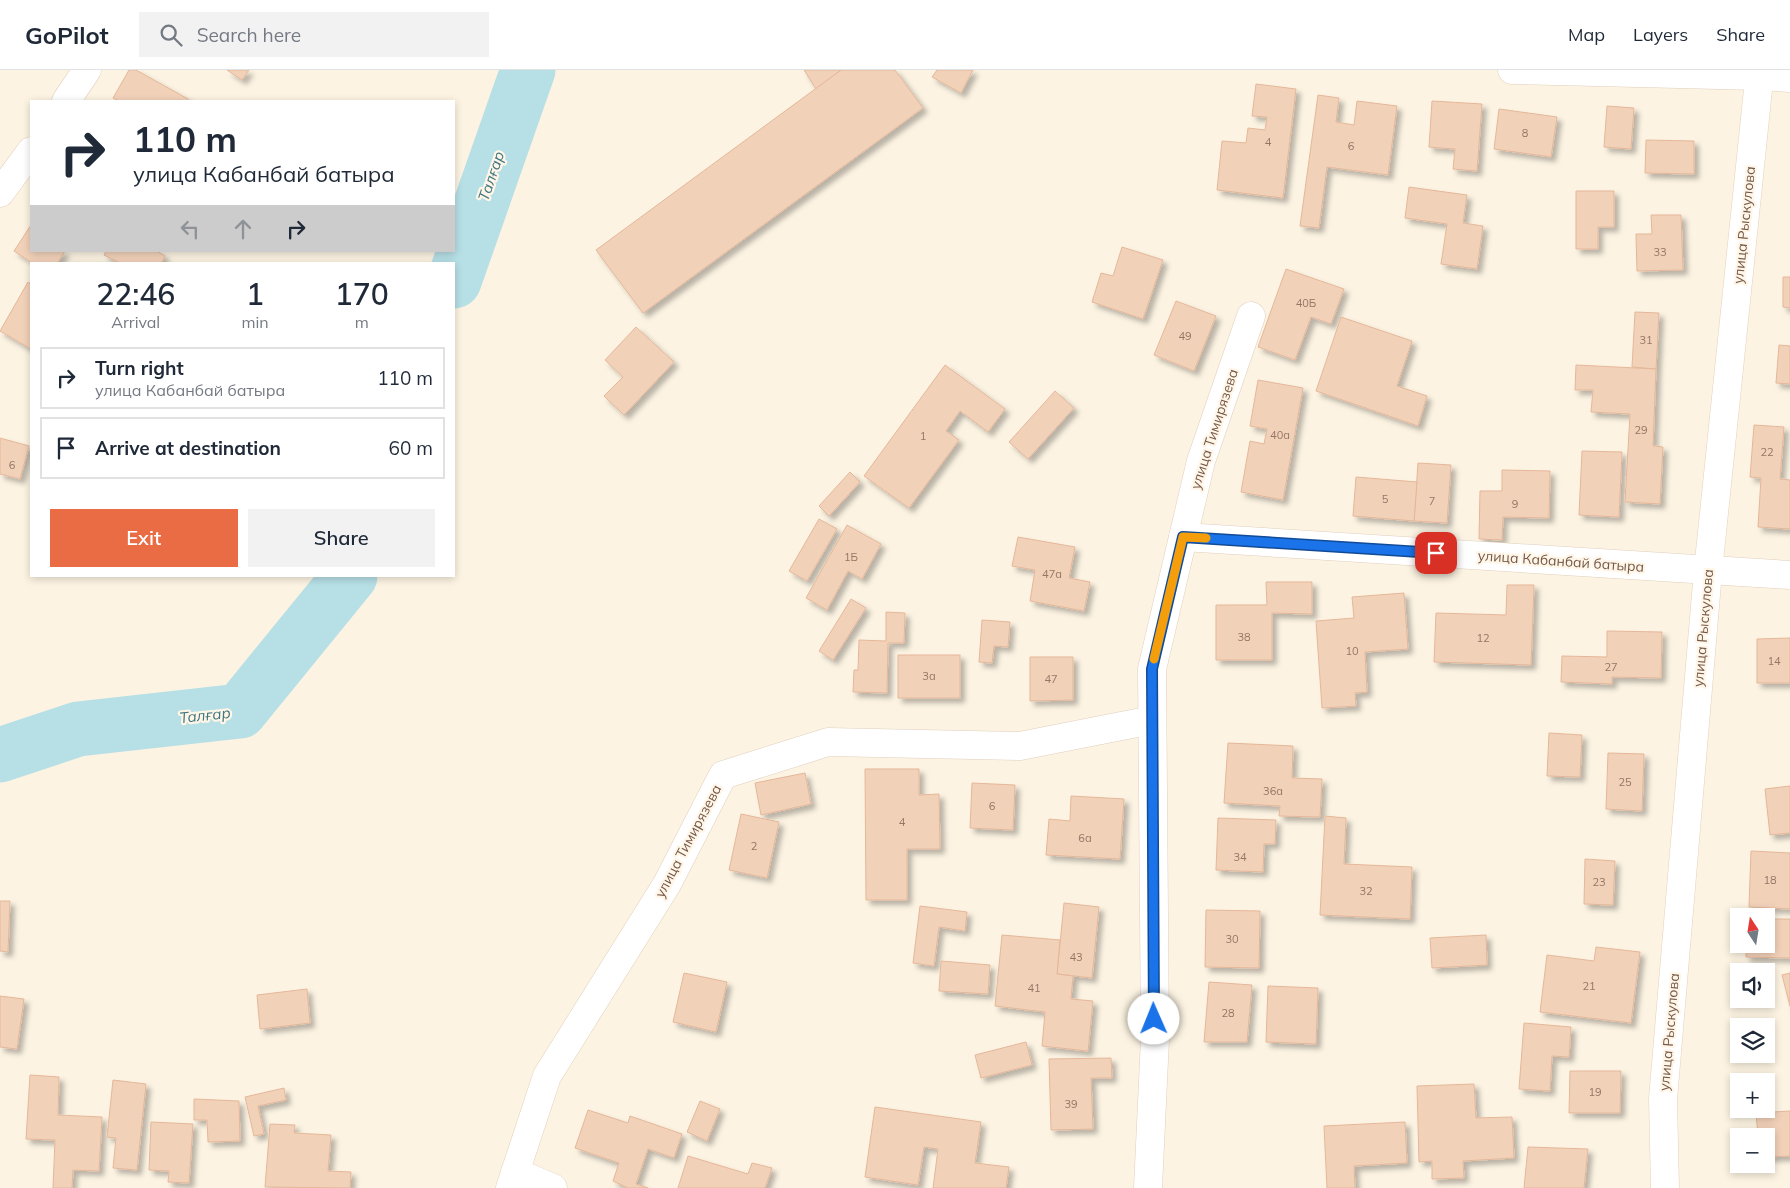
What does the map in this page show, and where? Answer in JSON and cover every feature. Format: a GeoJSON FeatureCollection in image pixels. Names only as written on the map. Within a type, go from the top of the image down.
{"type":"FeatureCollection","features":[{"type":"Feature","properties":{"kind":"street"},"geometry":{"type":"LineString","coordinates":[[67,100],[87,70]]}},
{"type":"Feature","properties":{"kind":"street"},"geometry":{"type":"LineString","coordinates":[[1512,70],[1760,73],[1790,78]]}},
{"type":"Feature","properties":{"kind":"street","name":"улица Рыскулова"},"geometry":{"type":"LineString","coordinates":[[1665,1188],[1663,1099],[1708,571],[1760,73]]}},
{"type":"Feature","properties":{"kind":"street"},"geometry":{"type":"LineString","coordinates":[[0,193],[30,152]]}},
{"type":"Feature","properties":{"kind":"street","name":"улица Тимирязева"},"geometry":{"type":"LineString","coordinates":[[1148,1188],[1155,1038],[1152,669],[1201,461],[1251,316]]}},
{"type":"Feature","properties":{"kind":"street","name":"улица Кабанбай батыра"},"geometry":{"type":"LineString","coordinates":[[1183,537],[1790,576]]}},
{"type":"Feature","properties":{"kind":"street","name":"улица Тимирязева"},"geometry":{"type":"LineString","coordinates":[[513,1180],[546,1076],[667,884],[723,775],[828,742],[1020,746],[1152,720]]}},
{"type":"Feature","properties":{"kind":"street"},"geometry":{"type":"LineString","coordinates":[[513,1180],[553,1188]]}},
{"type":"Feature","properties":{"kind":"building"},"geometry":{"type":"Polygon","coordinates":[[[129,70],[136,70],[188,99],[117,100],[113,98],[129,70]]]}},
{"type":"Feature","properties":{"kind":"building"},"geometry":{"type":"Polygon","coordinates":[[[227,70],[249,70],[242,80],[227,70]]]}},
{"type":"Feature","properties":{"kind":"building"},"geometry":{"type":"Polygon","coordinates":[[[804,70],[841,70],[816,89],[804,70]]]}},
{"type":"Feature","properties":{"kind":"building"},"geometry":{"type":"Polygon","coordinates":[[[841,70],[895,70],[923,108],[643,313],[596,250],[841,70]]]}},
{"type":"Feature","properties":{"kind":"building"},"geometry":{"type":"Polygon","coordinates":[[[937,70],[973,70],[961,93],[932,77],[937,70]]]}},
{"type":"Feature","properties":{"kind":"building"},"geometry":{"type":"Polygon","coordinates":[[[1256,84],[1296,89],[1283,198],[1217,190],[1222,141],[1246,143],[1248,128],[1265,130],[1267,117],[1252,116],[1256,84]]]}},
{"type":"Feature","properties":{"kind":"building"},"geometry":{"type":"Polygon","coordinates":[[[1318,95],[1339,98],[1336,122],[1354,125],[1357,101],[1397,106],[1388,175],[1327,167],[1319,228],[1300,226],[1318,95]]]}},
{"type":"Feature","properties":{"kind":"building"},"geometry":{"type":"Polygon","coordinates":[[[1432,101],[1482,104],[1477,171],[1453,169],[1455,149],[1429,147],[1432,101]]]}},
{"type":"Feature","properties":{"kind":"building"},"geometry":{"type":"Polygon","coordinates":[[[1607,106],[1634,108],[1631,149],[1604,147],[1607,106]]]}},
{"type":"Feature","properties":{"kind":"building"},"geometry":{"type":"Polygon","coordinates":[[[1499,109],[1557,117],[1551,157],[1494,149],[1499,109]]]}},
{"type":"Feature","properties":{"kind":"building"},"geometry":{"type":"Polygon","coordinates":[[[1646,140],[1694,141],[1694,174],[1645,173],[1646,140]]]}},
{"type":"Feature","properties":{"kind":"building"},"geometry":{"type":"Polygon","coordinates":[[[1409,187],[1467,195],[1463,223],[1483,226],[1477,269],[1441,264],[1447,224],[1405,218],[1409,187]]]}},
{"type":"Feature","properties":{"kind":"building"},"geometry":{"type":"Polygon","coordinates":[[[1576,191],[1614,191],[1614,227],[1598,227],[1598,249],[1576,249],[1576,191]]]}},
{"type":"Feature","properties":{"kind":"building"},"geometry":{"type":"Polygon","coordinates":[[[1651,215],[1681,215],[1683,270],[1637,271],[1636,234],[1652,234],[1651,215]]]}},
{"type":"Feature","properties":{"kind":"building"},"geometry":{"type":"Polygon","coordinates":[[[30,227],[30,252],[64,252],[58,262],[31,262],[14,251],[30,227]]]}},
{"type":"Feature","properties":{"kind":"building"},"geometry":{"type":"Polygon","coordinates":[[[1122,247],[1163,260],[1143,319],[1092,302],[1101,273],[1113,276],[1122,247]]]}},
{"type":"Feature","properties":{"kind":"building"},"geometry":{"type":"Polygon","coordinates":[[[106,252],[159,252],[165,256],[162,262],[118,262],[104,255],[106,252]]]}},
{"type":"Feature","properties":{"kind":"building"},"geometry":{"type":"Polygon","coordinates":[[[1286,269],[1344,289],[1331,324],[1311,317],[1295,360],[1258,347],[1286,269]]]}},
{"type":"Feature","properties":{"kind":"building"},"geometry":{"type":"Polygon","coordinates":[[[1783,277],[1790,277],[1790,308],[1783,307],[1783,277]]]}},
{"type":"Feature","properties":{"kind":"building"},"geometry":{"type":"Polygon","coordinates":[[[28,282],[30,283],[30,348],[0,331],[28,282]]]}},
{"type":"Feature","properties":{"kind":"building"},"geometry":{"type":"Polygon","coordinates":[[[1176,301],[1216,316],[1194,371],[1154,355],[1176,301]]]}},
{"type":"Feature","properties":{"kind":"building"},"geometry":{"type":"Polygon","coordinates":[[[1635,312],[1659,313],[1656,369],[1632,367],[1635,312]]]}},
{"type":"Feature","properties":{"kind":"building"},"geometry":{"type":"Polygon","coordinates":[[[1341,317],[1412,341],[1397,386],[1427,396],[1418,426],[1316,391],[1341,317]]]}},
{"type":"Feature","properties":{"kind":"building"},"geometry":{"type":"Polygon","coordinates":[[[636,327],[674,362],[624,415],[604,396],[623,377],[605,360],[636,327]]]}},
{"type":"Feature","properties":{"kind":"building"},"geometry":{"type":"Polygon","coordinates":[[[1779,345],[1790,346],[1790,384],[1776,383],[1779,345]]]}},
{"type":"Feature","properties":{"kind":"building"},"geometry":{"type":"Polygon","coordinates":[[[945,365],[1005,409],[988,432],[960,411],[946,431],[959,440],[909,508],[864,476],[945,365]]]}},
{"type":"Feature","properties":{"kind":"building"},"geometry":{"type":"Polygon","coordinates":[[[1576,365],[1656,369],[1653,446],[1663,447],[1660,504],[1625,502],[1630,414],[1591,412],[1593,390],[1575,390],[1576,365]]]}},
{"type":"Feature","properties":{"kind":"building"},"geometry":{"type":"Polygon","coordinates":[[[1258,380],[1303,388],[1283,500],[1241,492],[1250,441],[1264,444],[1267,429],[1250,426],[1258,380]]]}},
{"type":"Feature","properties":{"kind":"building"},"geometry":{"type":"Polygon","coordinates":[[[1055,391],[1074,408],[1028,459],[1009,442],[1055,391]]]}},
{"type":"Feature","properties":{"kind":"building"},"geometry":{"type":"Polygon","coordinates":[[[1754,425],[1784,427],[1780,479],[1790,480],[1790,529],[1758,527],[1761,478],[1750,477],[1754,425]]]}},
{"type":"Feature","properties":{"kind":"building"},"geometry":{"type":"Polygon","coordinates":[[[0,438],[29,446],[20,479],[0,474],[0,438]]]}},
{"type":"Feature","properties":{"kind":"building"},"geometry":{"type":"Polygon","coordinates":[[[1582,451],[1622,452],[1619,517],[1579,515],[1582,451]]]}},
{"type":"Feature","properties":{"kind":"building"},"geometry":{"type":"Polygon","coordinates":[[[1418,463],[1451,465],[1447,523],[1414,521],[1418,463]]]}},
{"type":"Feature","properties":{"kind":"building"},"geometry":{"type":"Polygon","coordinates":[[[1502,470],[1550,471],[1549,518],[1503,517],[1502,540],[1479,539],[1480,491],[1502,491],[1502,470]]]}},
{"type":"Feature","properties":{"kind":"building"},"geometry":{"type":"Polygon","coordinates":[[[850,472],[860,482],[829,516],[819,506],[850,472]]]}},
{"type":"Feature","properties":{"kind":"building"},"geometry":{"type":"Polygon","coordinates":[[[1356,477],[1417,482],[1414,521],[1353,516],[1356,477]]]}},
{"type":"Feature","properties":{"kind":"building"},"geometry":{"type":"Polygon","coordinates":[[[819,519],[837,529],[807,581],[789,571],[819,519]]]}},
{"type":"Feature","properties":{"kind":"building"},"geometry":{"type":"Polygon","coordinates":[[[847,525],[881,544],[862,579],[848,571],[827,610],[806,598],[847,525]]]}},
{"type":"Feature","properties":{"kind":"building"},"geometry":{"type":"Polygon","coordinates":[[[1018,537],[1075,547],[1069,578],[1090,582],[1084,611],[1030,601],[1035,570],[1012,566],[1018,537]]]}},
{"type":"Feature","properties":{"kind":"building"},"geometry":{"type":"Polygon","coordinates":[[[1266,582],[1312,582],[1312,614],[1272,613],[1272,660],[1216,660],[1216,605],[1267,605],[1266,582]]]}},
{"type":"Feature","properties":{"kind":"building"},"geometry":{"type":"Polygon","coordinates":[[[1507,585],[1534,585],[1531,665],[1434,662],[1436,613],[1506,615],[1507,585]]]}},
{"type":"Feature","properties":{"kind":"building"},"geometry":{"type":"Polygon","coordinates":[[[1404,593],[1408,649],[1365,652],[1367,692],[1355,693],[1356,706],[1322,708],[1316,621],[1354,618],[1352,597],[1404,593]]]}},
{"type":"Feature","properties":{"kind":"building"},"geometry":{"type":"Polygon","coordinates":[[[851,599],[866,608],[833,660],[819,651],[851,599]]]}},
{"type":"Feature","properties":{"kind":"building"},"geometry":{"type":"Polygon","coordinates":[[[886,612],[905,613],[904,643],[888,643],[887,693],[853,692],[854,670],[858,670],[859,640],[886,641],[886,612]]]}},
{"type":"Feature","properties":{"kind":"building"},"geometry":{"type":"Polygon","coordinates":[[[982,620],[1010,622],[1008,647],[994,646],[992,663],[979,662],[982,620]]]}},
{"type":"Feature","properties":{"kind":"building"},"geometry":{"type":"Polygon","coordinates":[[[1607,631],[1662,632],[1661,678],[1612,677],[1612,684],[1561,682],[1562,656],[1607,657],[1607,631]]]}},
{"type":"Feature","properties":{"kind":"building"},"geometry":{"type":"Polygon","coordinates":[[[1790,638],[1790,683],[1757,683],[1757,639],[1790,638]]]}},
{"type":"Feature","properties":{"kind":"building"},"geometry":{"type":"Polygon","coordinates":[[[898,655],[960,655],[960,698],[898,698],[898,655]]]}},
{"type":"Feature","properties":{"kind":"building"},"geometry":{"type":"Polygon","coordinates":[[[1030,657],[1073,657],[1073,700],[1030,701],[1030,657]]]}},
{"type":"Feature","properties":{"kind":"building"},"geometry":{"type":"Polygon","coordinates":[[[1549,733],[1582,735],[1580,777],[1547,776],[1549,733]]]}},
{"type":"Feature","properties":{"kind":"building"},"geometry":{"type":"Polygon","coordinates":[[[1228,743],[1293,746],[1292,778],[1322,779],[1320,817],[1279,816],[1280,806],[1224,803],[1228,743]]]}},
{"type":"Feature","properties":{"kind":"building"},"geometry":{"type":"Polygon","coordinates":[[[1608,753],[1644,754],[1642,811],[1606,809],[1608,753]]]}},
{"type":"Feature","properties":{"kind":"building"},"geometry":{"type":"Polygon","coordinates":[[[865,769],[919,769],[919,795],[939,794],[940,849],[907,849],[907,900],[866,900],[865,769]]]}},
{"type":"Feature","properties":{"kind":"building"},"geometry":{"type":"Polygon","coordinates":[[[805,773],[811,804],[761,815],[755,783],[805,773]]]}},
{"type":"Feature","properties":{"kind":"building"},"geometry":{"type":"Polygon","coordinates":[[[972,783],[1015,785],[1013,830],[970,828],[972,783]]]}},
{"type":"Feature","properties":{"kind":"building"},"geometry":{"type":"Polygon","coordinates":[[[1790,786],[1790,833],[1770,835],[1765,789],[1790,786]]]}},
{"type":"Feature","properties":{"kind":"building"},"geometry":{"type":"Polygon","coordinates":[[[1071,796],[1124,799],[1120,859],[1046,855],[1049,819],[1070,821],[1071,796]]]}},
{"type":"Feature","properties":{"kind":"building"},"geometry":{"type":"Polygon","coordinates":[[[741,814],[779,822],[767,878],[729,870],[741,814]]]}},
{"type":"Feature","properties":{"kind":"building"},"geometry":{"type":"Polygon","coordinates":[[[1325,816],[1346,818],[1344,864],[1412,867],[1410,919],[1320,915],[1325,816]]]}},
{"type":"Feature","properties":{"kind":"building"},"geometry":{"type":"Polygon","coordinates":[[[1218,818],[1276,820],[1275,844],[1264,844],[1263,872],[1216,870],[1218,818]]]}},
{"type":"Feature","properties":{"kind":"building"},"geometry":{"type":"Polygon","coordinates":[[[1751,851],[1790,853],[1790,909],[1749,907],[1751,851]]]}},
{"type":"Feature","properties":{"kind":"building"},"geometry":{"type":"Polygon","coordinates":[[[1585,859],[1615,861],[1613,905],[1584,904],[1585,859]]]}},
{"type":"Feature","properties":{"kind":"building"},"geometry":{"type":"Polygon","coordinates":[[[0,901],[10,901],[8,952],[0,951],[0,901]]]}},
{"type":"Feature","properties":{"kind":"building"},"geometry":{"type":"Polygon","coordinates":[[[1064,903],[1099,907],[1092,978],[1057,974],[1064,903]]]}},
{"type":"Feature","properties":{"kind":"building"},"geometry":{"type":"Polygon","coordinates":[[[920,906],[967,912],[965,931],[939,927],[934,966],[913,963],[920,906]]]}},
{"type":"Feature","properties":{"kind":"building"},"geometry":{"type":"Polygon","coordinates":[[[1206,910],[1260,911],[1259,968],[1205,967],[1206,910]]]}},
{"type":"Feature","properties":{"kind":"building"},"geometry":{"type":"Polygon","coordinates":[[[1775,919],[1790,919],[1790,958],[1746,957],[1746,953],[1775,953],[1775,919]]]}},
{"type":"Feature","properties":{"kind":"building"},"geometry":{"type":"Polygon","coordinates":[[[1002,935],[1060,940],[1057,974],[1073,976],[1071,999],[1093,1001],[1088,1051],[1042,1046],[1045,1012],[995,1006],[1002,935]]]}},
{"type":"Feature","properties":{"kind":"building"},"geometry":{"type":"Polygon","coordinates":[[[1486,935],[1487,965],[1432,968],[1430,938],[1486,935]]]}},
{"type":"Feature","properties":{"kind":"building"},"geometry":{"type":"Polygon","coordinates":[[[1596,947],[1640,952],[1631,1023],[1540,1012],[1547,955],[1594,961],[1596,947]]]}},
{"type":"Feature","properties":{"kind":"building"},"geometry":{"type":"Polygon","coordinates":[[[941,961],[990,965],[988,994],[939,991],[941,961]]]}},
{"type":"Feature","properties":{"kind":"building"},"geometry":{"type":"Polygon","coordinates":[[[684,973],[727,982],[716,1032],[673,1022],[684,973]]]}},
{"type":"Feature","properties":{"kind":"building"},"geometry":{"type":"Polygon","coordinates":[[[1790,973],[1790,1006],[1782,975],[1790,973]]]}},
{"type":"Feature","properties":{"kind":"building"},"geometry":{"type":"Polygon","coordinates":[[[1209,982],[1252,985],[1247,1042],[1204,1042],[1209,982]]]}},
{"type":"Feature","properties":{"kind":"building"},"geometry":{"type":"Polygon","coordinates":[[[1268,986],[1318,988],[1316,1044],[1266,1042],[1268,986]]]}},
{"type":"Feature","properties":{"kind":"building"},"geometry":{"type":"Polygon","coordinates":[[[307,989],[310,1023],[260,1029],[257,995],[307,989]]]}},
{"type":"Feature","properties":{"kind":"building"},"geometry":{"type":"Polygon","coordinates":[[[0,996],[24,999],[17,1049],[0,1047],[0,996]]]}},
{"type":"Feature","properties":{"kind":"building"},"geometry":{"type":"Polygon","coordinates":[[[1524,1023],[1571,1027],[1569,1057],[1552,1056],[1550,1091],[1519,1089],[1524,1023]]]}},
{"type":"Feature","properties":{"kind":"building"},"geometry":{"type":"Polygon","coordinates":[[[1026,1042],[1032,1065],[981,1078],[975,1055],[1026,1042]]]}},
{"type":"Feature","properties":{"kind":"building"},"geometry":{"type":"Polygon","coordinates":[[[1111,1058],[1112,1078],[1091,1078],[1093,1129],[1051,1130],[1049,1059],[1111,1058]]]}},
{"type":"Feature","properties":{"kind":"building"},"geometry":{"type":"Polygon","coordinates":[[[1570,1071],[1621,1071],[1620,1113],[1569,1113],[1570,1071]]]}},
{"type":"Feature","properties":{"kind":"building"},"geometry":{"type":"Polygon","coordinates":[[[30,1075],[59,1077],[58,1115],[102,1117],[99,1171],[73,1170],[72,1188],[53,1188],[55,1140],[26,1139],[30,1075]]]}},
{"type":"Feature","properties":{"kind":"building"},"geometry":{"type":"Polygon","coordinates":[[[113,1080],[146,1084],[137,1170],[113,1168],[116,1138],[107,1137],[113,1080]]]}},
{"type":"Feature","properties":{"kind":"building"},"geometry":{"type":"Polygon","coordinates":[[[1474,1084],[1476,1118],[1512,1117],[1514,1158],[1463,1161],[1464,1178],[1432,1179],[1432,1161],[1419,1162],[1417,1086],[1474,1084]]]}},
{"type":"Feature","properties":{"kind":"building"},"geometry":{"type":"Polygon","coordinates":[[[284,1088],[286,1100],[258,1106],[264,1134],[254,1136],[245,1097],[284,1088]]]}},
{"type":"Feature","properties":{"kind":"building"},"geometry":{"type":"Polygon","coordinates":[[[194,1099],[239,1101],[240,1141],[208,1142],[207,1120],[194,1120],[194,1099]]]}},
{"type":"Feature","properties":{"kind":"building"},"geometry":{"type":"Polygon","coordinates":[[[700,1101],[720,1109],[707,1141],[687,1132],[700,1101]]]}},
{"type":"Feature","properties":{"kind":"building"},"geometry":{"type":"Polygon","coordinates":[[[875,1107],[981,1122],[975,1163],[1009,1167],[1006,1188],[933,1188],[938,1149],[924,1147],[918,1185],[865,1177],[875,1107]]]}},
{"type":"Feature","properties":{"kind":"building"},"geometry":{"type":"Polygon","coordinates":[[[588,1110],[628,1123],[630,1116],[682,1134],[674,1158],[648,1149],[636,1184],[648,1188],[628,1188],[613,1181],[619,1163],[575,1148],[588,1110]]]}},
{"type":"Feature","properties":{"kind":"building"},"geometry":{"type":"Polygon","coordinates":[[[1790,1111],[1790,1156],[1775,1157],[1775,1128],[1757,1128],[1756,1118],[1775,1118],[1775,1112],[1790,1111]]]}},
{"type":"Feature","properties":{"kind":"building"},"geometry":{"type":"Polygon","coordinates":[[[151,1122],[193,1124],[189,1183],[168,1182],[169,1171],[149,1170],[151,1122]]]}},
{"type":"Feature","properties":{"kind":"building"},"geometry":{"type":"Polygon","coordinates":[[[1405,1122],[1407,1163],[1354,1166],[1355,1188],[1327,1188],[1324,1126],[1405,1122]]]}},
{"type":"Feature","properties":{"kind":"building"},"geometry":{"type":"Polygon","coordinates":[[[270,1124],[295,1125],[294,1133],[331,1135],[328,1171],[351,1172],[350,1188],[265,1187],[270,1124]]]}},
{"type":"Feature","properties":{"kind":"building"},"geometry":{"type":"Polygon","coordinates":[[[1528,1147],[1588,1149],[1584,1188],[1524,1188],[1528,1147]]]}},
{"type":"Feature","properties":{"kind":"building"},"geometry":{"type":"Polygon","coordinates":[[[688,1156],[748,1174],[752,1163],[772,1168],[765,1188],[678,1188],[688,1156]]]}},
{"type":"Feature","properties":{"kind":"waterway","name":"Талғар"},"geometry":{"type":"LineString","coordinates":[[455,278],[528,70]]}},
{"type":"Feature","properties":{"kind":"waterway","name":"Талғар"},"geometry":{"type":"LineString","coordinates":[[0,755],[78,729],[240,711],[349,577]]}},
{"type":"Feature","properties":{"kind":"slow traffic"},"geometry":{"type":"LineString","coordinates":[[1154,659],[1183,537],[1206,538]]}},
{"type":"Feature","properties":{"kind":"route"},"geometry":{"type":"LineString","coordinates":[[1154,1019],[1152,669],[1183,537],[1436,553]]}}]}
